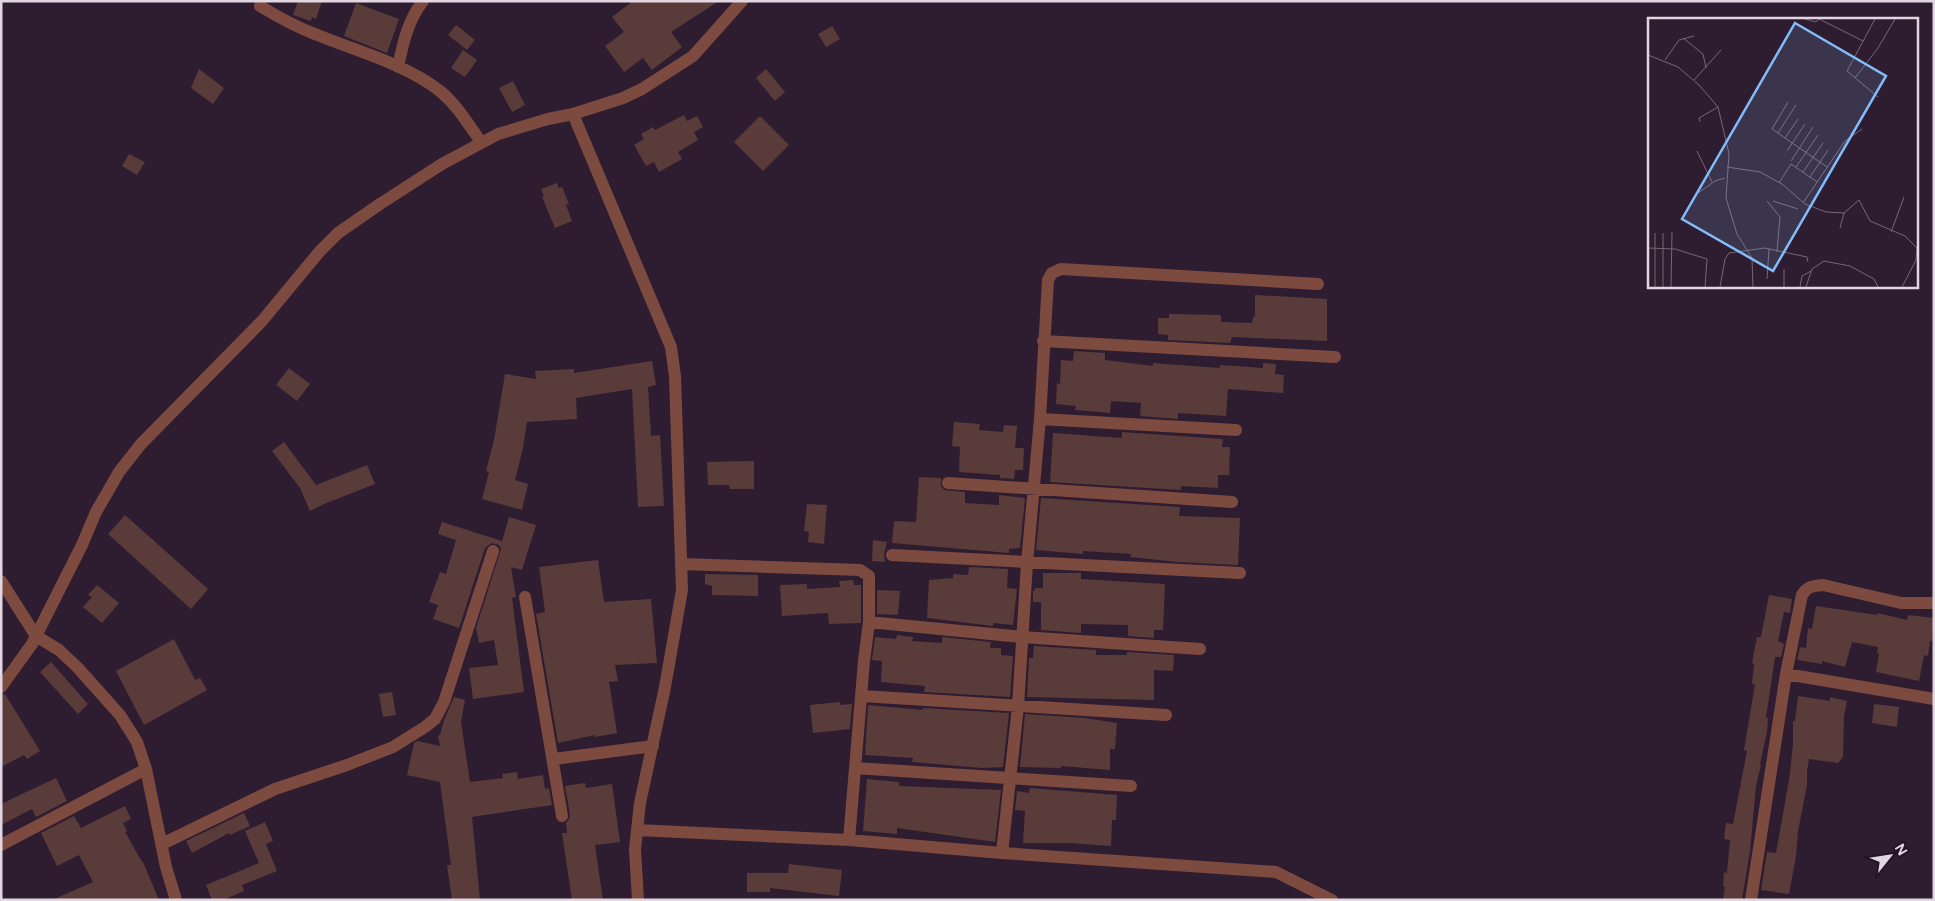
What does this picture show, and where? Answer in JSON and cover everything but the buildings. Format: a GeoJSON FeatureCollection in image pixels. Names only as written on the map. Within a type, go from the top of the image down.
{"type":"FeatureCollection","features":[{"type":"Feature","properties":{"kind":"street"},"geometry":{"type":"LineString","coordinates":[[398,66],[415,11],[423,1]]}},
{"type":"Feature","properties":{"kind":"street"},"geometry":{"type":"LineString","coordinates":[[1,686],[36,636],[70,570],[106,492],[141,444],[262,321],[320,251],[338,233],[411,184],[481,142],[516,128],[573,114],[636,92],[694,56],[742,1]]}},
{"type":"Feature","properties":{"kind":"street"},"geometry":{"type":"LineString","coordinates":[[260,6],[295,26],[398,66],[440,91],[456,106],[481,142]]}},
{"type":"Feature","properties":{"kind":"street"},"geometry":{"type":"LineString","coordinates":[[573,114],[671,347],[675,376],[682,590],[653,746],[640,803],[635,849],[638,900]]}},
{"type":"Feature","properties":{"kind":"street"},"geometry":{"type":"LineString","coordinates":[[1002,853],[1018,706],[1027,563],[1040,419],[1048,280],[1052,273],[1061,269],[1318,284]]}},
{"type":"Feature","properties":{"kind":"street"},"geometry":{"type":"LineString","coordinates":[[1043,341],[1335,357]]}},
{"type":"Feature","properties":{"kind":"street"},"geometry":{"type":"LineString","coordinates":[[1040,419],[1236,430]]}},
{"type":"Feature","properties":{"kind":"street"},"geometry":{"type":"LineString","coordinates":[[948,483],[1232,502]]}},
{"type":"Feature","properties":{"kind":"street"},"geometry":{"type":"LineString","coordinates":[[162,844],[275,788],[347,765],[386,750],[410,738],[435,719],[444,702],[493,551]]}},
{"type":"Feature","properties":{"kind":"street"},"geometry":{"type":"LineString","coordinates":[[892,555],[1240,573]]}},
{"type":"Feature","properties":{"kind":"street"},"geometry":{"type":"LineString","coordinates":[[681,564],[860,570],[866,573],[870,579],[869,622],[849,840]]}},
{"type":"Feature","properties":{"kind":"street"},"geometry":{"type":"LineString","coordinates":[[1,581],[36,636],[69,658],[120,715],[137,742],[146,769],[166,867],[176,900]]}},
{"type":"Feature","properties":{"kind":"street"},"geometry":{"type":"LineString","coordinates":[[1751,900],[1786,674],[1802,595],[1806,589],[1812,586],[1823,585],[1901,603],[1934,603]]}},
{"type":"Feature","properties":{"kind":"street"},"geometry":{"type":"LineString","coordinates":[[525,598],[554,759],[562,816]]}},
{"type":"Feature","properties":{"kind":"street"},"geometry":{"type":"LineString","coordinates":[[869,622],[1022,637],[1200,649]]}},
{"type":"Feature","properties":{"kind":"street"},"geometry":{"type":"LineString","coordinates":[[1786,674],[1934,699]]}},
{"type":"Feature","properties":{"kind":"street"},"geometry":{"type":"LineString","coordinates":[[862,696],[1166,715]]}},
{"type":"Feature","properties":{"kind":"street"},"geometry":{"type":"LineString","coordinates":[[554,759],[653,746]]}},
{"type":"Feature","properties":{"kind":"street"},"geometry":{"type":"LineString","coordinates":[[855,768],[1131,786]]}},
{"type":"Feature","properties":{"kind":"street"},"geometry":{"type":"LineString","coordinates":[[1,844],[146,769]]}},
{"type":"Feature","properties":{"kind":"street"},"geometry":{"type":"LineString","coordinates":[[637,830],[849,840],[1002,853],[1276,872],[1332,900]]}}]}
